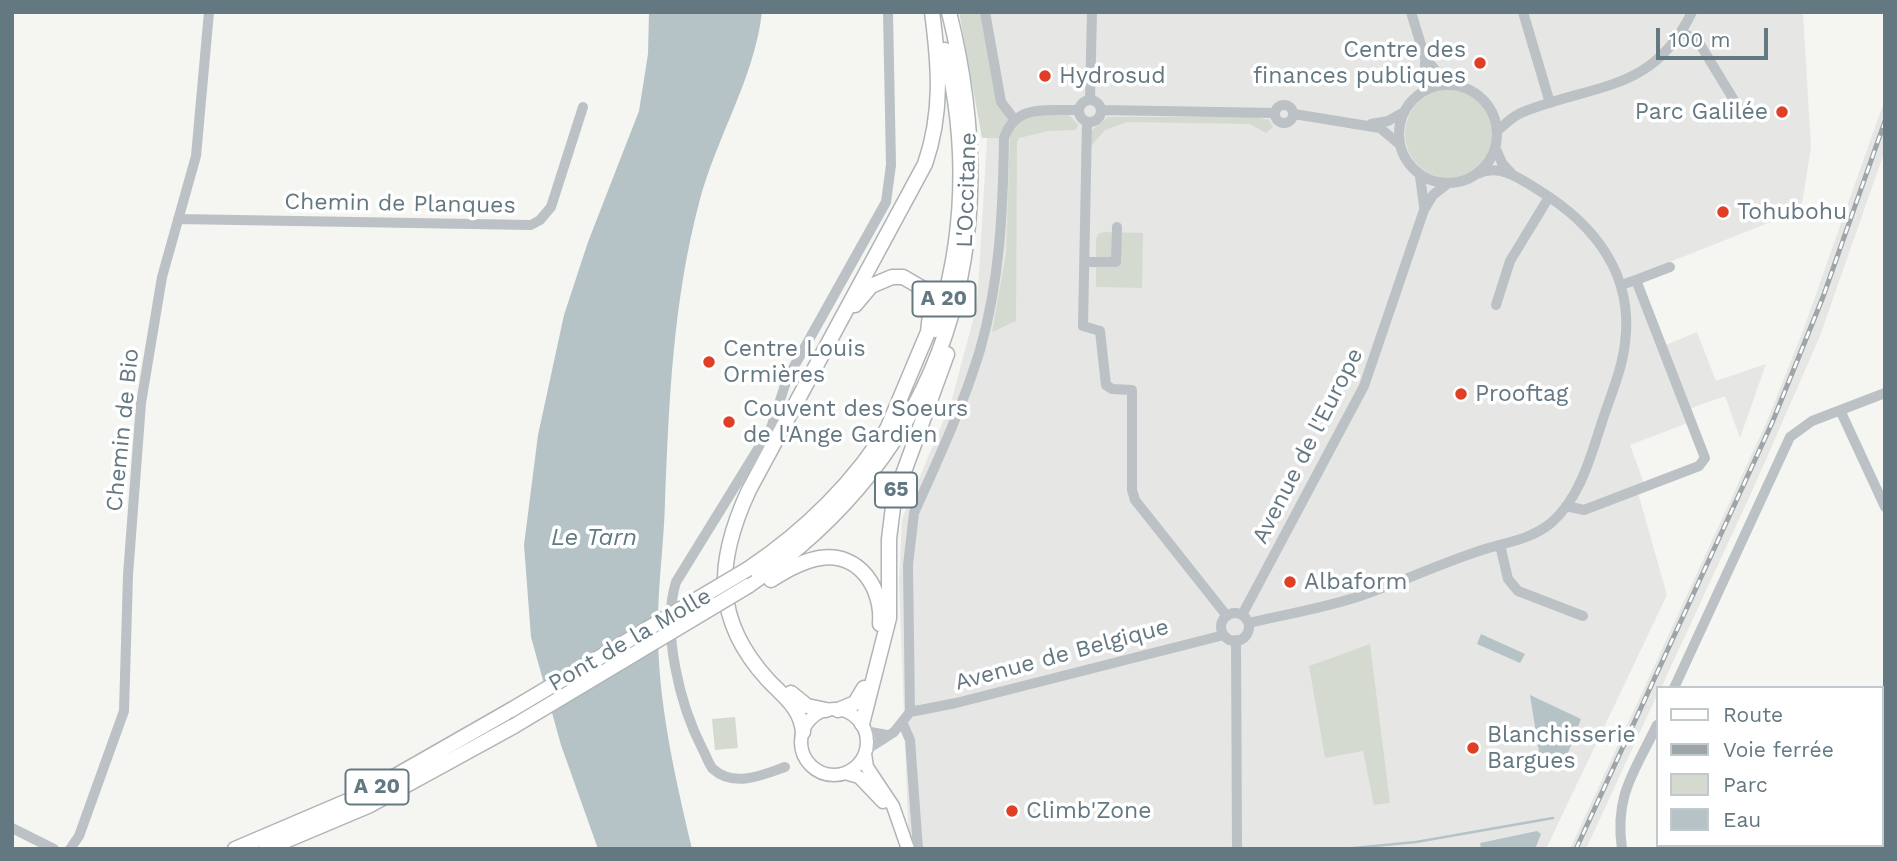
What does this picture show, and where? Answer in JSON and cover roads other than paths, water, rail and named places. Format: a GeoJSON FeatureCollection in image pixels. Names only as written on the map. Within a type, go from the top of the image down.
{"type":"FeatureCollection","features":[{"type":"Feature","properties":{"kind":"highway","name":"L'Occitane"},"geometry":{"type":"LineString","coordinates":[[748,569],[788,540],[835,497],[888,427],[919,370],[942,310],[958,222],[959,130],[934,12]]}},
{"type":"Feature","properties":{"kind":"highway"},"geometry":{"type":"LineString","coordinates":[[803,732],[800,714],[753,662],[734,629],[724,595],[725,558],[735,521],[749,491],[925,164],[935,129],[940,88],[934,12]]}},
{"type":"Feature","properties":{"kind":"highway","name":"L'Occitane"},"geometry":{"type":"LineString","coordinates":[[749,590],[822,528],[882,459],[927,381],[955,304],[965,263],[971,207],[971,140],[967,100],[949,12]]}},
{"type":"Feature","properties":{"kind":"highway","name":"65"},"geometry":{"type":"LineString","coordinates":[[863,727],[889,618],[889,539],[894,499],[907,456],[940,377],[960,313],[965,263]]}},
{"type":"Feature","properties":{"kind":"highway"},"geometry":{"type":"LineString","coordinates":[[749,590],[804,562],[823,557],[838,558],[856,566],[869,577],[880,607],[878,637],[862,692],[855,703],[832,710],[807,706],[797,699],[747,641],[730,593],[731,558],[752,498],[855,304],[871,286],[892,277],[903,277],[922,288],[931,306],[931,315],[928,332],[888,427]]}},
{"type":"Feature","properties":{"kind":"highway","name":"Pont de la Molle"},"geometry":{"type":"LineString","coordinates":[[235,849],[364,794],[748,569]]}},
{"type":"Feature","properties":{"kind":"highway","name":"Pont de la Molle"},"geometry":{"type":"LineString","coordinates":[[266,849],[368,806],[749,590]]}},
{"type":"Feature","properties":{"kind":"main road"},"geometry":{"type":"LineString","coordinates":[[898,821],[865,782],[845,773],[827,774],[811,766],[803,753],[803,732],[814,716],[832,710],[852,715],[863,727],[867,767],[887,796],[898,821],[908,849]]}},
{"type":"Feature","properties":{"kind":"main road"},"geometry":{"type":"LineString","coordinates":[[845,773],[857,765],[865,752]]}},
{"type":"Feature","properties":{"kind":"street","name":"Chemin de Bio"},"geometry":{"type":"LineString","coordinates":[[71,848],[88,815],[124,711],[128,575],[141,403],[162,276],[196,156],[209,12]]}},
{"type":"Feature","properties":{"kind":"street"},"geometry":{"type":"LineString","coordinates":[[785,767],[752,779],[734,778],[713,769],[692,730],[676,673],[670,601],[677,582],[771,428],[787,379],[886,202],[891,165],[887,12]]}},
{"type":"Feature","properties":{"kind":"street"},"geometry":{"type":"LineString","coordinates":[[985,12],[1001,102],[1014,119]]}},
{"type":"Feature","properties":{"kind":"street"},"geometry":{"type":"LineString","coordinates":[[1090,99],[1092,12]]}},
{"type":"Feature","properties":{"kind":"street"},"geometry":{"type":"LineString","coordinates":[[1411,12],[1425,58],[1424,91]]}},
{"type":"Feature","properties":{"kind":"street"},"geometry":{"type":"LineString","coordinates":[[1523,12],[1550,103]]}},
{"type":"Feature","properties":{"kind":"street"},"geometry":{"type":"LineString","coordinates":[[1367,125],[1388,121],[1404,111],[1424,91],[1448,85],[1477,94],[1488,105],[1503,112],[1522,112],[1624,81],[1647,69],[1669,50],[1692,12]]}},
{"type":"Feature","properties":{"kind":"street"},"geometry":{"type":"LineString","coordinates":[[1682,32],[1698,41],[1740,110]]}},
{"type":"Feature","properties":{"kind":"street"},"geometry":{"type":"LineString","coordinates":[[1425,58],[1448,85]]}},
{"type":"Feature","properties":{"kind":"street"},"geometry":{"type":"LineString","coordinates":[[1087,122],[1081,118],[1078,110],[1080,104],[1090,99]]}},
{"type":"Feature","properties":{"kind":"street"},"geometry":{"type":"LineString","coordinates":[[1090,99],[1096,102],[1101,110]]}},
{"type":"Feature","properties":{"kind":"street"},"geometry":{"type":"LineString","coordinates":[[1477,174],[1492,157],[1495,147],[1497,131],[1488,105]]}},
{"type":"Feature","properties":{"kind":"street","name":"Chemin de Planques"},"geometry":{"type":"LineString","coordinates":[[178,219],[531,225],[540,220],[551,207],[583,107]]}},
{"type":"Feature","properties":{"kind":"street"},"geometry":{"type":"LineString","coordinates":[[865,752],[903,724],[909,712],[908,565],[912,527],[981,348],[997,269],[1003,215],[1004,138],[1014,119],[1024,112],[1078,110]]}},
{"type":"Feature","properties":{"kind":"street"},"geometry":{"type":"LineString","coordinates":[[1101,110],[1275,113],[1277,120],[1284,123],[1292,119],[1294,114],[1367,125],[1387,132],[1399,144],[1406,162],[1420,176],[1447,184],[1496,169],[1512,174],[1549,197],[1581,219],[1597,237],[1608,254],[1621,285],[1625,304],[1625,344],[1588,467],[1566,506],[1539,532],[1360,596],[1246,619],[1234,613],[1227,616],[1222,623],[1224,635],[1236,640],[1247,635],[1246,619]]}},
{"type":"Feature","properties":{"kind":"street"},"geometry":{"type":"LineString","coordinates":[[1087,122],[1097,119],[1101,110]]}},
{"type":"Feature","properties":{"kind":"street"},"geometry":{"type":"LineString","coordinates":[[1399,144],[1400,122],[1404,111]]}},
{"type":"Feature","properties":{"kind":"street"},"geometry":{"type":"LineString","coordinates":[[1497,131],[1522,112]]}},
{"type":"Feature","properties":{"kind":"street"},"geometry":{"type":"LineString","coordinates":[[1087,122],[1083,326],[1100,331],[1106,384],[1112,389],[1132,390],[1132,490],[1135,500],[1227,616]]}},
{"type":"Feature","properties":{"kind":"street"},"geometry":{"type":"LineString","coordinates":[[1495,147],[1502,163],[1512,174]]}},
{"type":"Feature","properties":{"kind":"street","name":"Avenue de l'Europe"},"geometry":{"type":"LineString","coordinates":[[1420,176],[1424,191],[1424,210]]}},
{"type":"Feature","properties":{"kind":"street","name":"Avenue de l'Europe"},"geometry":{"type":"LineString","coordinates":[[1246,619],[1364,386],[1424,210],[1433,195],[1447,184]]}},
{"type":"Feature","properties":{"kind":"street"},"geometry":{"type":"LineString","coordinates":[[1496,305],[1510,261],[1549,197]]}},
{"type":"Feature","properties":{"kind":"street"},"geometry":{"type":"LineString","coordinates":[[1091,262],[1116,262],[1117,227]]}},
{"type":"Feature","properties":{"kind":"street"},"geometry":{"type":"LineString","coordinates":[[1621,285],[1670,267]]}},
{"type":"Feature","properties":{"kind":"street"},"geometry":{"type":"LineString","coordinates":[[1566,506],[1584,510],[1699,466],[1705,458],[1636,280]]}},
{"type":"Feature","properties":{"kind":"street"},"geometry":{"type":"LineString","coordinates":[[1676,686],[1788,442],[1800,428],[1885,393]]}},
{"type":"Feature","properties":{"kind":"street"},"geometry":{"type":"LineString","coordinates":[[1840,410],[1885,507]]}},
{"type":"Feature","properties":{"kind":"street"},"geometry":{"type":"LineString","coordinates":[[1500,545],[1508,579],[1517,591],[1583,616]]}},
{"type":"Feature","properties":{"kind":"street","name":"Avenue de Belgique"},"geometry":{"type":"LineString","coordinates":[[909,712],[956,704],[1224,635]]}},
{"type":"Feature","properties":{"kind":"street"},"geometry":{"type":"LineString","coordinates":[[1236,640],[1237,849]]}},
{"type":"Feature","properties":{"kind":"street"},"geometry":{"type":"LineString","coordinates":[[903,724],[910,740],[918,849]]}},
{"type":"Feature","properties":{"kind":"street"},"geometry":{"type":"LineString","coordinates":[[863,727],[888,735]]}},
{"type":"Feature","properties":{"kind":"street"},"geometry":{"type":"LineString","coordinates":[[1622,849],[1619,818],[1621,803],[1656,727]]}},
{"type":"Feature","properties":{"kind":"street"},"geometry":{"type":"LineString","coordinates":[[12,828],[54,849]]}},
{"type":"Feature","properties":{"kind":"water","name":"Le Tarn"},"geometry":{"type":"Polygon","coordinates":[[[649,12],[762,12],[751,61],[699,203],[683,277],[674,351],[659,593],[658,652],[668,738],[692,849],[598,849],[561,745],[531,637],[524,545],[538,435],[564,315],[588,242],[639,111],[648,54],[649,12]]]}},
{"type":"Feature","properties":{"kind":"water"},"geometry":{"type":"Polygon","coordinates":[[[1481,634],[1525,654],[1520,663],[1477,644],[1481,634]]]}},
{"type":"Feature","properties":{"kind":"water"},"geometry":{"type":"Polygon","coordinates":[[[1530,695],[1581,719],[1563,766],[1539,752],[1530,695]]]}},
{"type":"Feature","properties":{"kind":"water"},"geometry":{"type":"Polygon","coordinates":[[[1537,831],[1541,834],[1535,849],[1481,848],[1480,843],[1537,831]]]}},
{"type":"Feature","properties":{"kind":"waterway"},"geometry":{"type":"LineString","coordinates":[[1343,849],[1416,842],[1553,818]]}},
{"type":"Feature","properties":{"kind":"railway"},"geometry":{"type":"LineString","coordinates":[[1576,849],[1772,423],[1823,297],[1885,121]]}},
{"type":"Feature","properties":{"kind":"place","name":"Centre des finances publiques"},"geometry":{"type":"Point","coordinates":[1480,63]}},
{"type":"Feature","properties":{"kind":"place","name":"Hydrosud"},"geometry":{"type":"Point","coordinates":[1045,76]}},
{"type":"Feature","properties":{"kind":"place","name":"Parc Galilée"},"geometry":{"type":"Point","coordinates":[1782,112]}},
{"type":"Feature","properties":{"kind":"place","name":"Tohubohu"},"geometry":{"type":"Point","coordinates":[1723,212]}},
{"type":"Feature","properties":{"kind":"place","name":"Centre Louis Ormières"},"geometry":{"type":"Point","coordinates":[709,362]}},
{"type":"Feature","properties":{"kind":"place","name":"Prooftag"},"geometry":{"type":"Point","coordinates":[1461,394]}},
{"type":"Feature","properties":{"kind":"place","name":"Couvent des Soeurs de l'Ange Gardien"},"geometry":{"type":"Point","coordinates":[729,422]}},
{"type":"Feature","properties":{"kind":"place","name":"Albaform"},"geometry":{"type":"Point","coordinates":[1290,582]}},
{"type":"Feature","properties":{"kind":"place","name":"Blanchisserie Bargues"},"geometry":{"type":"Point","coordinates":[1473,748]}},
{"type":"Feature","properties":{"kind":"place","name":"Climb'Zone"},"geometry":{"type":"Point","coordinates":[1012,811]}}]}
